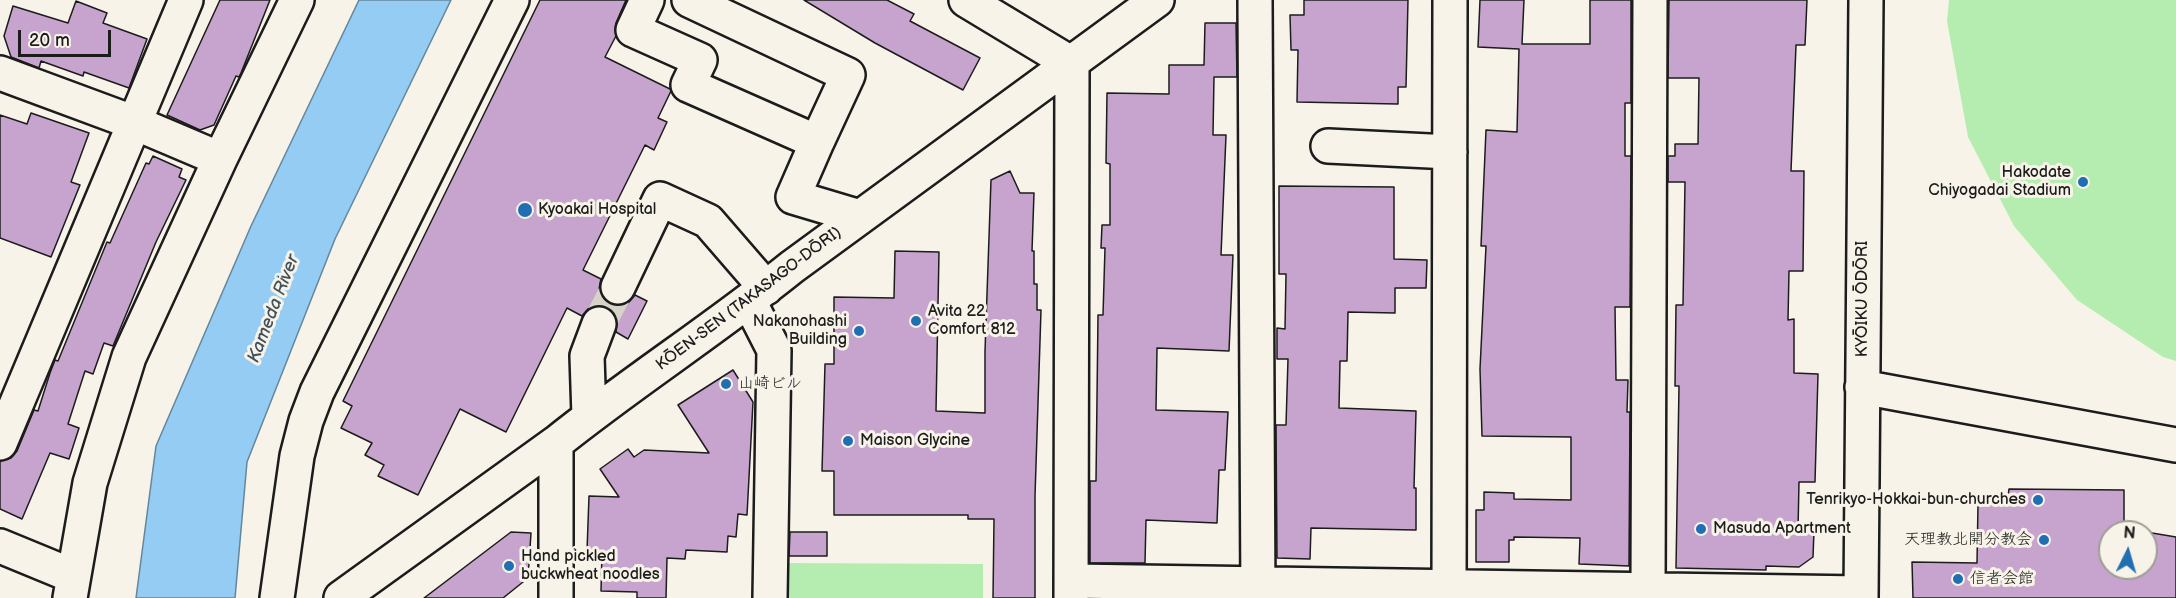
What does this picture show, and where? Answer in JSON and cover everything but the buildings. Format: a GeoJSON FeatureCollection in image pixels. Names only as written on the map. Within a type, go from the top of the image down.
{"type":"FeatureCollection","features":[{"type":"Feature","properties":{"kind":"street"},"geometry":{"type":"LineString","coordinates":[[0,443],[186,0]]}},
{"type":"Feature","properties":{"kind":"street"},"geometry":{"type":"LineString","coordinates":[[0,546],[72,587],[90,483],[129,357],[220,159],[297,0]]}},
{"type":"Feature","properties":{"kind":"street"},"geometry":{"type":"LineString","coordinates":[[277,598],[297,456],[306,421],[317,392],[512,0]]}},
{"type":"Feature","properties":{"kind":"street"},"geometry":{"type":"LineString","coordinates":[[647,0],[633,30],[700,60],[688,85],[817,142]]}},
{"type":"Feature","properties":{"kind":"street"},"geometry":{"type":"LineString","coordinates":[[689,0],[848,75],[793,197],[860,218]]}},
{"type":"Feature","properties":{"kind":"street"},"geometry":{"type":"LineString","coordinates":[[966,0],[1072,64],[1072,590],[1449,593],[1648,590],[1861,596]]}},
{"type":"Feature","properties":{"kind":"street","name":"KŌEN-SEN (TAKASAGO-DŌRI)"},"geometry":{"type":"LineString","coordinates":[[341,598],[556,443],[1157,0]]}},
{"type":"Feature","properties":{"kind":"street"},"geometry":{"type":"LineString","coordinates":[[1255,0],[1258,591]]}},
{"type":"Feature","properties":{"kind":"street"},"geometry":{"type":"LineString","coordinates":[[1449,0],[1449,593]]}},
{"type":"Feature","properties":{"kind":"street"},"geometry":{"type":"LineString","coordinates":[[1648,590],[1650,0]]}},
{"type":"Feature","properties":{"kind":"street","name":"KYŌIKU ŌDŌRI"},"geometry":{"type":"LineString","coordinates":[[1861,596],[1866,0]]}},
{"type":"Feature","properties":{"kind":"street"},"geometry":{"type":"LineString","coordinates":[[0,73],[135,123],[220,159]]}},
{"type":"Feature","properties":{"kind":"street"},"geometry":{"type":"LineString","coordinates":[[1328,146],[1450,152]]}},
{"type":"Feature","properties":{"kind":"street"},"geometry":{"type":"LineString","coordinates":[[618,287],[660,199],[708,221],[757,295],[774,350],[770,598]]}},
{"type":"Feature","properties":{"kind":"street"},"geometry":{"type":"LineString","coordinates":[[589,417],[587,356],[599,324]]}},
{"type":"Feature","properties":{"kind":"street"},"geometry":{"type":"LineString","coordinates":[[1862,387],[2176,445]]}},
{"type":"Feature","properties":{"kind":"street"},"geometry":{"type":"LineString","coordinates":[[556,443],[556,598]]}},
{"type":"Feature","properties":{"kind":"green space","name":"Hakodate Chiyogadai Stadium"},"geometry":{"type":"Polygon","coordinates":[[[1949,0],[2176,0],[2176,361],[2163,357],[2077,300],[2014,226],[1968,137],[1947,21],[1949,0]]]}},
{"type":"Feature","properties":{"kind":"green space"},"geometry":{"type":"Polygon","coordinates":[[[785,563],[983,564],[983,598],[786,598],[785,563]]]}},
{"type":"Feature","properties":{"kind":"water","name":"Kameda River"},"geometry":{"type":"Polygon","coordinates":[[[359,0],[451,0],[335,239],[247,462],[235,598],[136,598],[156,446],[251,226],[359,0]]]}},
{"type":"Feature","properties":{"kind":"tunnel"},"geometry":{"type":"LineString","coordinates":[[599,324],[618,287]]}},
{"type":"Feature","properties":{"kind":"place","name":"Hakodate Chiyogadai Stadium"},"geometry":{"type":"Point","coordinates":[2083,182]}},
{"type":"Feature","properties":{"kind":"place","name":"Kyoakai Hospital"},"geometry":{"type":"Point","coordinates":[525,210]}},
{"type":"Feature","properties":{"kind":"place","name":"Avita 22 Comfort 812"},"geometry":{"type":"Point","coordinates":[916,321]}},
{"type":"Feature","properties":{"kind":"place","name":"Nakanohashi Building"},"geometry":{"type":"Point","coordinates":[859,331]}},
{"type":"Feature","properties":{"kind":"place","name":"山崎ビル"},"geometry":{"type":"Point","coordinates":[726,384]}},
{"type":"Feature","properties":{"kind":"place","name":"Maison Glycine"},"geometry":{"type":"Point","coordinates":[848,441]}},
{"type":"Feature","properties":{"kind":"place","name":"Tenrikyo-Hokkai-bun-churches"},"geometry":{"type":"Point","coordinates":[2038,500]}},
{"type":"Feature","properties":{"kind":"place","name":"Masuda Apartment"},"geometry":{"type":"Point","coordinates":[1701,529]}},
{"type":"Feature","properties":{"kind":"place","name":"天理教北開分教会"},"geometry":{"type":"Point","coordinates":[2044,540]}},
{"type":"Feature","properties":{"kind":"place","name":"Hand pickled buckwheat noodles"},"geometry":{"type":"Point","coordinates":[509,566]}},
{"type":"Feature","properties":{"kind":"place","name":"信者会館"},"geometry":{"type":"Point","coordinates":[1958,579]}}]}
